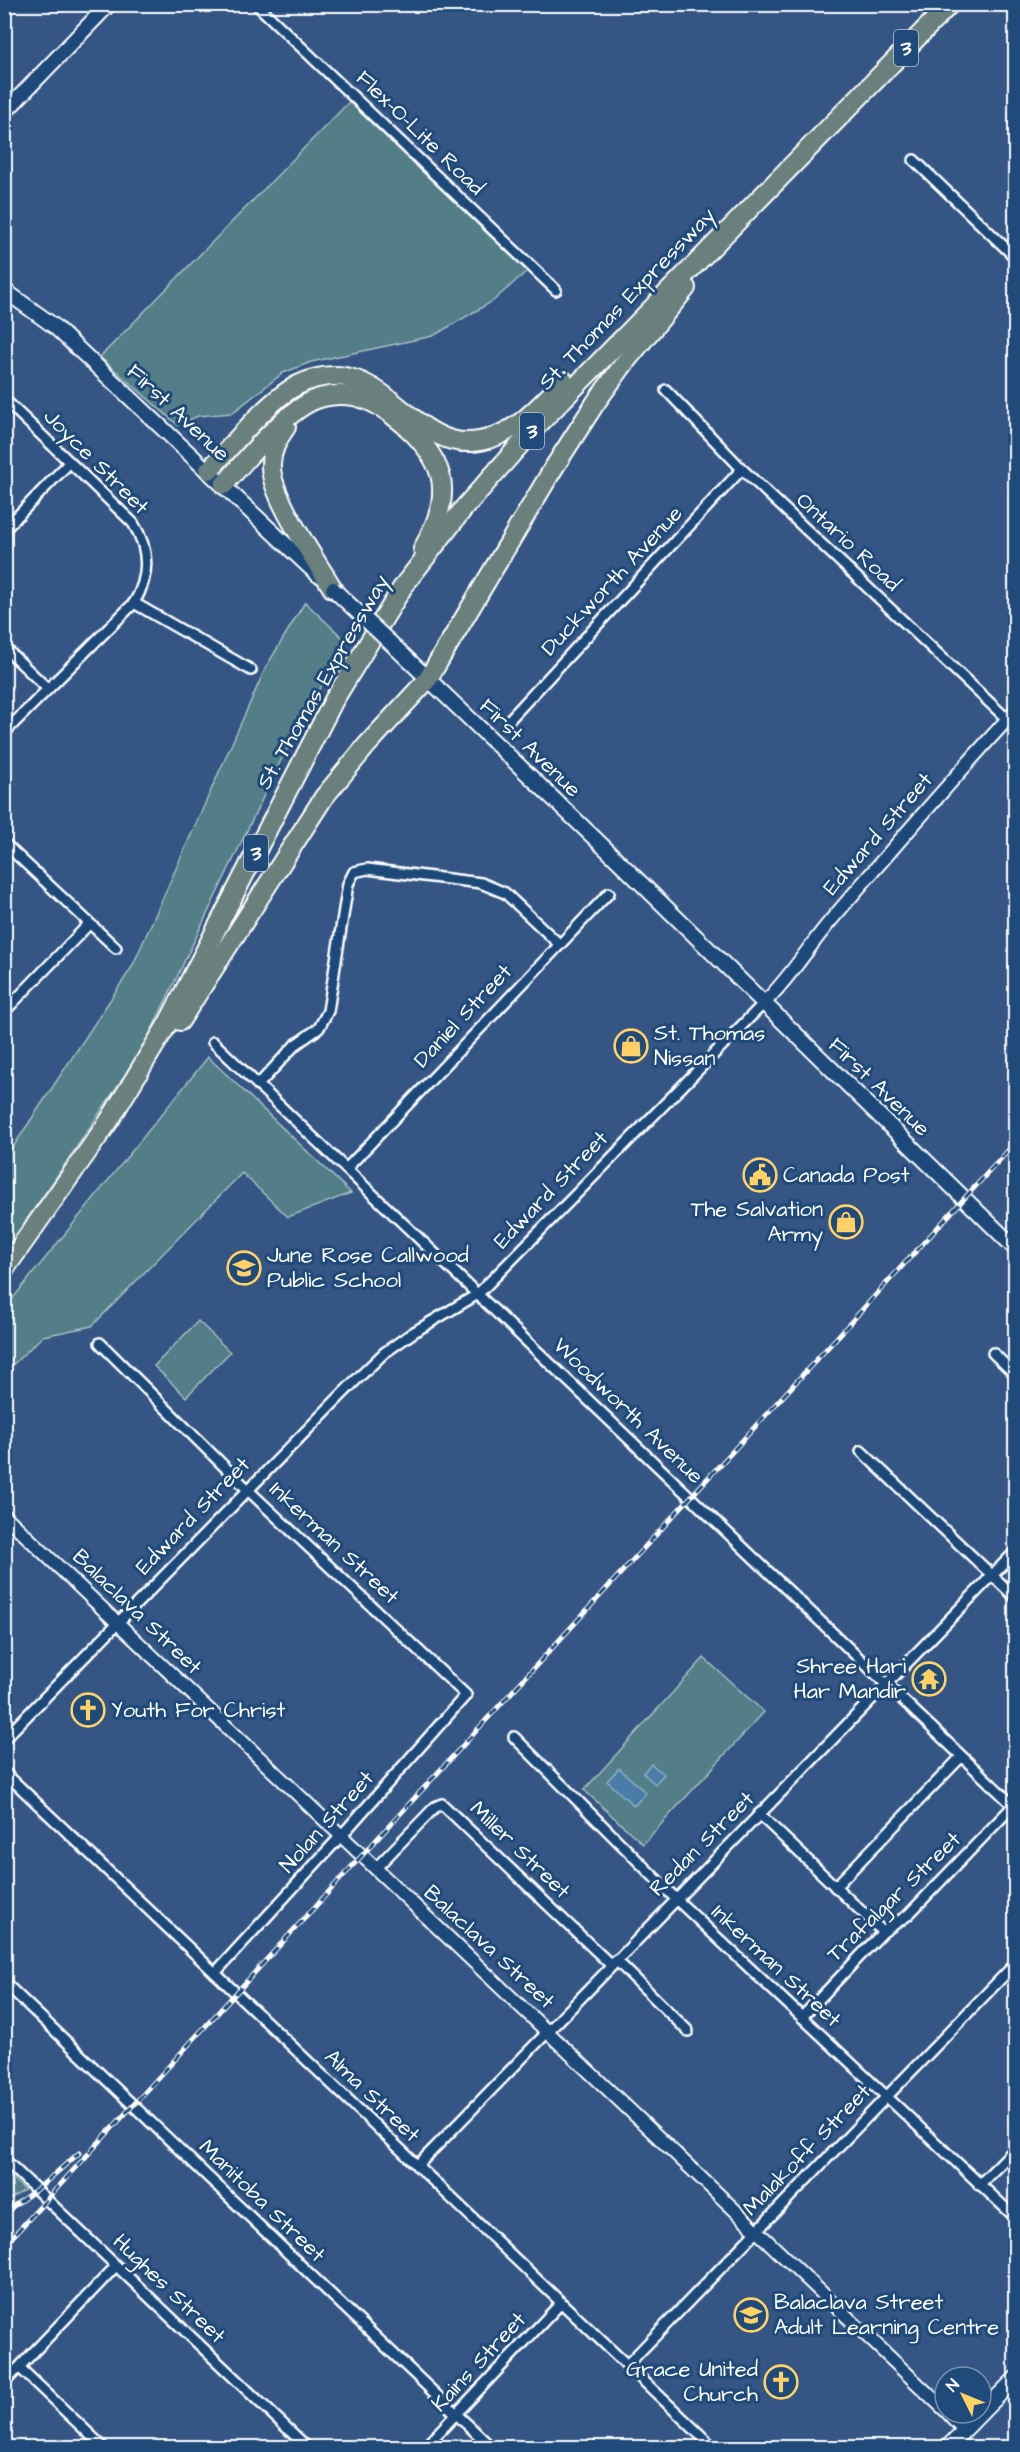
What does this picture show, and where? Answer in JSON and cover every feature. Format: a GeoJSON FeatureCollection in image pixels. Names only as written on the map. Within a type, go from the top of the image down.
{"type":"FeatureCollection","features":[{"type":"Feature","properties":{"kind":"highway","name":"St. Thomas Expressway"},"geometry":{"type":"LineString","coordinates":[[4,1270],[110,1121],[167,1025],[334,700],[404,585],[464,508],[511,454],[671,287],[950,4]]}},
{"type":"Feature","properties":{"kind":"highway"},"geometry":{"type":"LineString","coordinates":[[110,1121],[204,987],[324,797],[367,745],[428,680],[553,469],[626,361],[684,290],[862,92]]}},
{"type":"Feature","properties":{"kind":"highway"},"geometry":{"type":"LineString","coordinates":[[209,470],[283,395],[296,386],[313,379],[326,377],[354,379],[373,387],[421,426],[440,437],[465,443],[494,437],[527,417],[631,317],[671,287]]}},
{"type":"Feature","properties":{"kind":"highway"},"geometry":{"type":"LineString","coordinates":[[224,485],[285,420],[313,400],[352,395],[380,406],[431,454],[439,469],[442,486],[441,503],[428,538],[404,585]]}},
{"type":"Feature","properties":{"kind":"highway"},"geometry":{"type":"LineString","coordinates":[[305,405],[292,417],[278,438],[271,465],[273,482],[283,505],[333,589]]}},
{"type":"Feature","properties":{"kind":"main road"},"geometry":{"type":"LineString","coordinates":[[4,112],[109,4]]}},
{"type":"Feature","properties":{"kind":"main road","name":"First Avenue"},"geometry":{"type":"LineString","coordinates":[[4,291],[54,326],[209,470],[608,851],[1016,1249]]}},
{"type":"Feature","properties":{"kind":"main road"},"geometry":{"type":"LineString","coordinates":[[993,2401],[1016,2378]]}},
{"type":"Feature","properties":{"kind":"main road"},"geometry":{"type":"LineString","coordinates":[[947,2448],[969,2425]]}},
{"type":"Feature","properties":{"kind":"street","name":"Flex-O-Lite Road"},"geometry":{"type":"LineString","coordinates":[[256,4],[556,290]]}},
{"type":"Feature","properties":{"kind":"street"},"geometry":{"type":"LineString","coordinates":[[914,160],[1016,258]]}},
{"type":"Feature","properties":{"kind":"street","name":"Ontario Road"},"geometry":{"type":"LineString","coordinates":[[666,390],[742,469],[1006,719]]}},
{"type":"Feature","properties":{"kind":"street","name":"Joyce Street"},"geometry":{"type":"LineString","coordinates":[[4,399],[117,506],[138,531],[146,552],[147,565],[143,583],[134,603]]}},
{"type":"Feature","properties":{"kind":"street"},"geometry":{"type":"LineString","coordinates":[[4,530],[70,462]]}},
{"type":"Feature","properties":{"kind":"street","name":"Duckworth Avenue"},"geometry":{"type":"LineString","coordinates":[[510,719],[742,469]]}},
{"type":"Feature","properties":{"kind":"street"},"geometry":{"type":"LineString","coordinates":[[4,734],[134,603],[251,670]]}},
{"type":"Feature","properties":{"kind":"street"},"geometry":{"type":"LineString","coordinates":[[4,647],[48,689]]}},
{"type":"Feature","properties":{"kind":"street","name":"Edward Street"},"geometry":{"type":"LineString","coordinates":[[4,1739],[384,1353],[414,1332],[478,1294],[782,986],[829,923],[937,796],[1016,710]]}},
{"type":"Feature","properties":{"kind":"street"},"geometry":{"type":"LineString","coordinates":[[4,843],[116,948]]}},
{"type":"Feature","properties":{"kind":"street"},"geometry":{"type":"LineString","coordinates":[[259,1084],[295,1045],[319,1028],[328,1011],[348,884],[354,872],[367,869],[481,883],[505,893],[559,944]]}},
{"type":"Feature","properties":{"kind":"street","name":"Daniel Street"},"geometry":{"type":"LineString","coordinates":[[347,1168],[609,893]]}},
{"type":"Feature","properties":{"kind":"street"},"geometry":{"type":"LineString","coordinates":[[4,1012],[89,924]]}},
{"type":"Feature","properties":{"kind":"street","name":"Woodworth Avenue"},"geometry":{"type":"LineString","coordinates":[[213,1042],[1014,1807]]}},
{"type":"Feature","properties":{"kind":"street","name":"Inkerman Street"},"geometry":{"type":"LineString","coordinates":[[100,1343],[249,1490],[466,1695]]}},
{"type":"Feature","properties":{"kind":"street"},"geometry":{"type":"LineString","coordinates":[[993,1353],[1016,1375]]}},
{"type":"Feature","properties":{"kind":"street"},"geometry":{"type":"LineString","coordinates":[[861,1451],[1016,1598]]}},
{"type":"Feature","properties":{"kind":"street","name":"Balaclava Street"},"geometry":{"type":"LineString","coordinates":[[4,1515],[933,2398]]}},
{"type":"Feature","properties":{"kind":"street","name":"Redan Street"},"geometry":{"type":"LineString","coordinates":[[417,2166],[1016,1551]]}},
{"type":"Feature","properties":{"kind":"street","name":"Nolan Street"},"geometry":{"type":"LineString","coordinates":[[215,1973],[466,1695]]}},
{"type":"Feature","properties":{"kind":"street","name":"Inkerman Street"},"geometry":{"type":"LineString","coordinates":[[513,1737],[676,1899],[1016,2218]]}},
{"type":"Feature","properties":{"kind":"street"},"geometry":{"type":"LineString","coordinates":[[835,1887],[962,1757]]}},
{"type":"Feature","properties":{"kind":"street","name":"Alma Street"},"geometry":{"type":"LineString","coordinates":[[4,1772],[714,2448]]}},
{"type":"Feature","properties":{"kind":"street","name":"Miller Street"},"geometry":{"type":"LineString","coordinates":[[375,1869],[435,1807],[442,1804],[613,1963]]}},
{"type":"Feature","properties":{"kind":"street","name":"Trafalgar Street"},"geometry":{"type":"LineString","coordinates":[[802,2017],[883,1932],[908,1915],[1014,1807]]}},
{"type":"Feature","properties":{"kind":"street"},"geometry":{"type":"LineString","coordinates":[[759,1814],[883,1932]]}},
{"type":"Feature","properties":{"kind":"street"},"geometry":{"type":"LineString","coordinates":[[613,1963],[688,2031]]}},
{"type":"Feature","properties":{"kind":"street","name":"Malakoff Street"},"geometry":{"type":"LineString","coordinates":[[627,2365],[1016,1963]]}},
{"type":"Feature","properties":{"kind":"street","name":"Manitoba Street"},"geometry":{"type":"LineString","coordinates":[[4,1982],[492,2448]]}},
{"type":"Feature","properties":{"kind":"street"},"geometry":{"type":"LineString","coordinates":[[979,2185],[1016,2148]]}},
{"type":"Feature","properties":{"kind":"street","name":"Hughes Street"},"geometry":{"type":"LineString","coordinates":[[4,2159],[308,2448]]}},
{"type":"Feature","properties":{"kind":"street"},"geometry":{"type":"LineString","coordinates":[[4,2384],[116,2266]]}},
{"type":"Feature","properties":{"kind":"street","name":"Kains Street"},"geometry":{"type":"LineString","coordinates":[[424,2448],[561,2303]]}},
{"type":"Feature","properties":{"kind":"street"},"geometry":{"type":"LineString","coordinates":[[20,2368],[104,2448]]}},
{"type":"Feature","properties":{"kind":"street"},"geometry":{"type":"LineString","coordinates":[[959,2425],[964,2430]]}},
{"type":"Feature","properties":{"kind":"green space"},"geometry":{"type":"Polygon","coordinates":[[[349,102],[527,271],[493,301],[433,336],[311,362],[283,373],[232,413],[198,416],[178,425],[100,357],[349,102]]]}},
{"type":"Feature","properties":{"kind":"green space"},"geometry":{"type":"Polygon","coordinates":[[[305,602],[346,641],[278,766],[142,1050],[5,1250],[5,1159],[132,967],[266,667],[305,602]]]}},
{"type":"Feature","properties":{"kind":"green space"},"geometry":{"type":"Polygon","coordinates":[[[208,1057],[351,1193],[288,1217],[242,1173],[92,1326],[43,1336],[5,1372],[5,1308],[208,1057]]]}},
{"type":"Feature","properties":{"kind":"green space"},"geometry":{"type":"Polygon","coordinates":[[[198,1321],[230,1352],[186,1397],[154,1366],[198,1321]]]}},
{"type":"Feature","properties":{"kind":"green space"},"geometry":{"type":"Polygon","coordinates":[[[704,1658],[764,1712],[643,1844],[584,1790],[704,1658]]]}},
{"type":"Feature","properties":{"kind":"green space"},"geometry":{"type":"Polygon","coordinates":[[[4,2171],[25,2190],[5,2202],[4,2202],[4,2171]]]}},
{"type":"Feature","properties":{"kind":"water"},"geometry":{"type":"Polygon","coordinates":[[[651,1764],[664,1774],[655,1784],[643,1773],[651,1764]]]}},
{"type":"Feature","properties":{"kind":"water"},"geometry":{"type":"Polygon","coordinates":[[[619,1768],[646,1793],[634,1806],[607,1781],[619,1768]]]}},
{"type":"Feature","properties":{"kind":"railway"},"geometry":{"type":"LineString","coordinates":[[4,2246],[1016,1142]]}},
{"type":"Feature","properties":{"kind":"railway"},"geometry":{"type":"LineString","coordinates":[[4,2213],[41,2186],[79,2153]]}},
{"type":"Feature","properties":{"kind":"place","name":"St. Thomas Nissan"},"geometry":{"type":"Point","coordinates":[631,1046]}},
{"type":"Feature","properties":{"kind":"place","name":"Canada Post"},"geometry":{"type":"Point","coordinates":[760,1175]}},
{"type":"Feature","properties":{"kind":"place","name":"The Salvation Army"},"geometry":{"type":"Point","coordinates":[846,1222]}},
{"type":"Feature","properties":{"kind":"place","name":"June Rose Callwood Public School"},"geometry":{"type":"Point","coordinates":[244,1268]}},
{"type":"Feature","properties":{"kind":"place","name":"Shree Hari Har Mandir"},"geometry":{"type":"Point","coordinates":[929,1679]}},
{"type":"Feature","properties":{"kind":"place","name":"Youth For Christ"},"geometry":{"type":"Point","coordinates":[88,1710]}},
{"type":"Feature","properties":{"kind":"place","name":"Balaclava Street Adult Learning Centre"},"geometry":{"type":"Point","coordinates":[751,2315]}},
{"type":"Feature","properties":{"kind":"place","name":"Grace United Church"},"geometry":{"type":"Point","coordinates":[781,2382]}}]}
